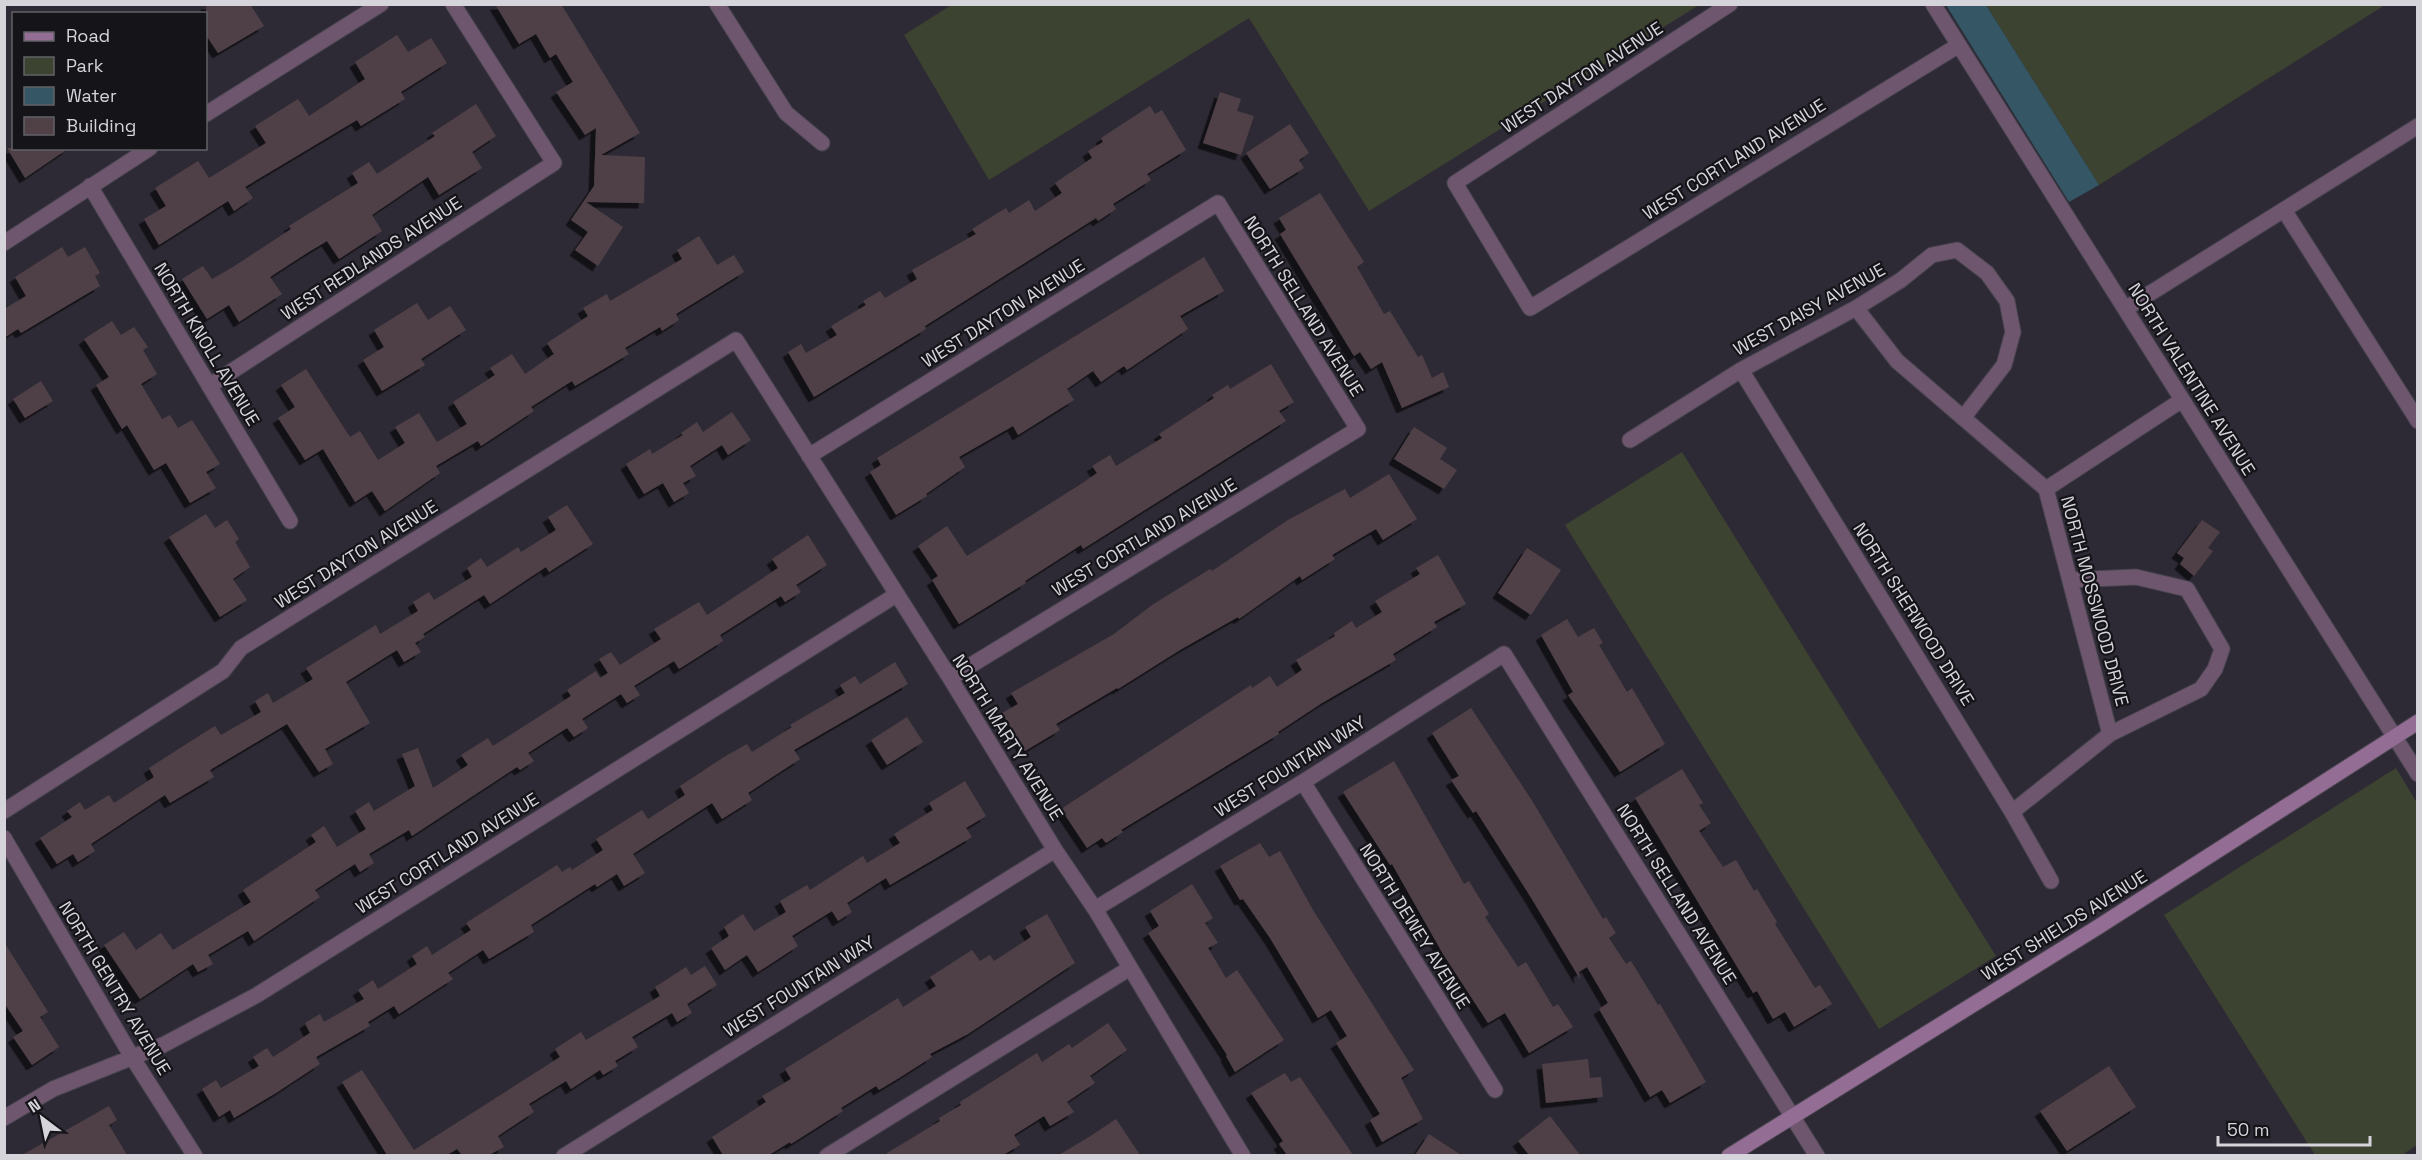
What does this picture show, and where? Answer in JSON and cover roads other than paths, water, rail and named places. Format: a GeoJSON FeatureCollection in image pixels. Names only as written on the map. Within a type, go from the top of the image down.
{"type":"FeatureCollection","features":[{"type":"Feature","properties":{"kind":"street"},"geometry":{"type":"LineString","coordinates":[[207,113],[381,4]]}},
{"type":"Feature","properties":{"kind":"street","name":"WEST REDLANDS AVENUE"},"geometry":{"type":"LineString","coordinates":[[209,386],[554,163],[453,4]]}},
{"type":"Feature","properties":{"kind":"street"},"geometry":{"type":"LineString","coordinates":[[717,4],[786,113],[822,143]]}},
{"type":"Feature","properties":{"kind":"street","name":"WEST DAYTON AVENUE"},"geometry":{"type":"LineString","coordinates":[[1530,308],[1455,183],[1730,4]]}},
{"type":"Feature","properties":{"kind":"street","name":"NORTH VALENTINE AVENUE"},"geometry":{"type":"LineString","coordinates":[[1933,4],[2418,774]]}},
{"type":"Feature","properties":{"kind":"street","name":"WEST CORTLAND AVENUE"},"geometry":{"type":"LineString","coordinates":[[1530,308],[1959,45]]}},
{"type":"Feature","properties":{"kind":"street"},"geometry":{"type":"LineString","coordinates":[[2125,309],[2418,126]]}},
{"type":"Feature","properties":{"kind":"street"},"geometry":{"type":"LineString","coordinates":[[4,243],[147,150]]}},
{"type":"Feature","properties":{"kind":"street","name":"NORTH KNOLL AVENUE"},"geometry":{"type":"LineString","coordinates":[[90,186],[290,521]]}},
{"type":"Feature","properties":{"kind":"street","name":"WEST DAYTON AVENUE"},"geometry":{"type":"LineString","coordinates":[[809,456],[1218,203]]}},
{"type":"Feature","properties":{"kind":"street","name":"NORTH SELLAND AVENUE"},"geometry":{"type":"LineString","coordinates":[[1218,203],[1358,429]]}},
{"type":"Feature","properties":{"kind":"street"},"geometry":{"type":"LineString","coordinates":[[2284,210],[2418,421]]}},
{"type":"Feature","properties":{"kind":"street","name":"WEST DAISY AVENUE"},"geometry":{"type":"LineString","coordinates":[[1630,440],[1741,370],[1856,308],[1901,280],[1932,255],[1957,250],[1987,273],[2007,301],[2013,332],[2004,365],[1963,418]]}},
{"type":"Feature","properties":{"kind":"street","name":"NORTH MOSSWOOD DRIVE"},"geometry":{"type":"LineString","coordinates":[[1856,308],[1897,361],[2046,489],[2110,734]]}},
{"type":"Feature","properties":{"kind":"street","name":"WEST DAYTON AVENUE"},"geometry":{"type":"LineString","coordinates":[[4,812],[223,671],[241,648],[736,340]]}},
{"type":"Feature","properties":{"kind":"street","name":"NORTH MARTY AVENUE"},"geometry":{"type":"LineString","coordinates":[[736,340],[950,678],[1055,850],[1095,909],[1236,1153]]}},
{"type":"Feature","properties":{"kind":"street","name":"NORTH SHERWOOD DRIVE"},"geometry":{"type":"LineString","coordinates":[[1741,370],[2012,812],[2051,881]]}},
{"type":"Feature","properties":{"kind":"street"},"geometry":{"type":"LineString","coordinates":[[2046,489],[2182,400]]}},
{"type":"Feature","properties":{"kind":"street","name":"WEST CORTLAND AVENUE"},"geometry":{"type":"LineString","coordinates":[[950,678],[1358,429]]}},
{"type":"Feature","properties":{"kind":"street"},"geometry":{"type":"LineString","coordinates":[[2012,812],[2110,734],[2201,689],[2215,669],[2222,649],[2187,589],[2136,577],[2070,580]]}},
{"type":"Feature","properties":{"kind":"street","name":"WEST CORTLAND AVENUE"},"geometry":{"type":"LineString","coordinates":[[4,1118],[54,1089],[202,1026],[257,994],[896,595]]}},
{"type":"Feature","properties":{"kind":"street","name":"NORTH SELLAND AVENUE"},"geometry":{"type":"LineString","coordinates":[[1504,654],[1817,1155]]}},
{"type":"Feature","properties":{"kind":"street","name":"WEST FOUNTAIN WAY"},"geometry":{"type":"LineString","coordinates":[[1095,909],[1303,782],[1504,654]]}},
{"type":"Feature","properties":{"kind":"street","name":"WEST SHIELDS AVENUE"},"geometry":{"type":"LineString","coordinates":[[1729,1155],[2098,927],[2418,722]]}},
{"type":"Feature","properties":{"kind":"street","name":"NORTH DEWEY AVENUE"},"geometry":{"type":"LineString","coordinates":[[1303,782],[1495,1090]]}},
{"type":"Feature","properties":{"kind":"street","name":"NORTH GENTRY AVENUE"},"geometry":{"type":"LineString","coordinates":[[4,838],[132,1057],[195,1155]]}},
{"type":"Feature","properties":{"kind":"street","name":"WEST FOUNTAIN WAY"},"geometry":{"type":"LineString","coordinates":[[564,1155],[1055,850]]}},
{"type":"Feature","properties":{"kind":"street"},"geometry":{"type":"LineString","coordinates":[[827,1155],[846,1151],[1130,968]]}},
{"type":"Feature","properties":{"kind":"water"},"geometry":{"type":"Polygon","coordinates":[[[1946,5],[1986,5],[2099,185],[2069,202],[1946,5]]]}}]}
